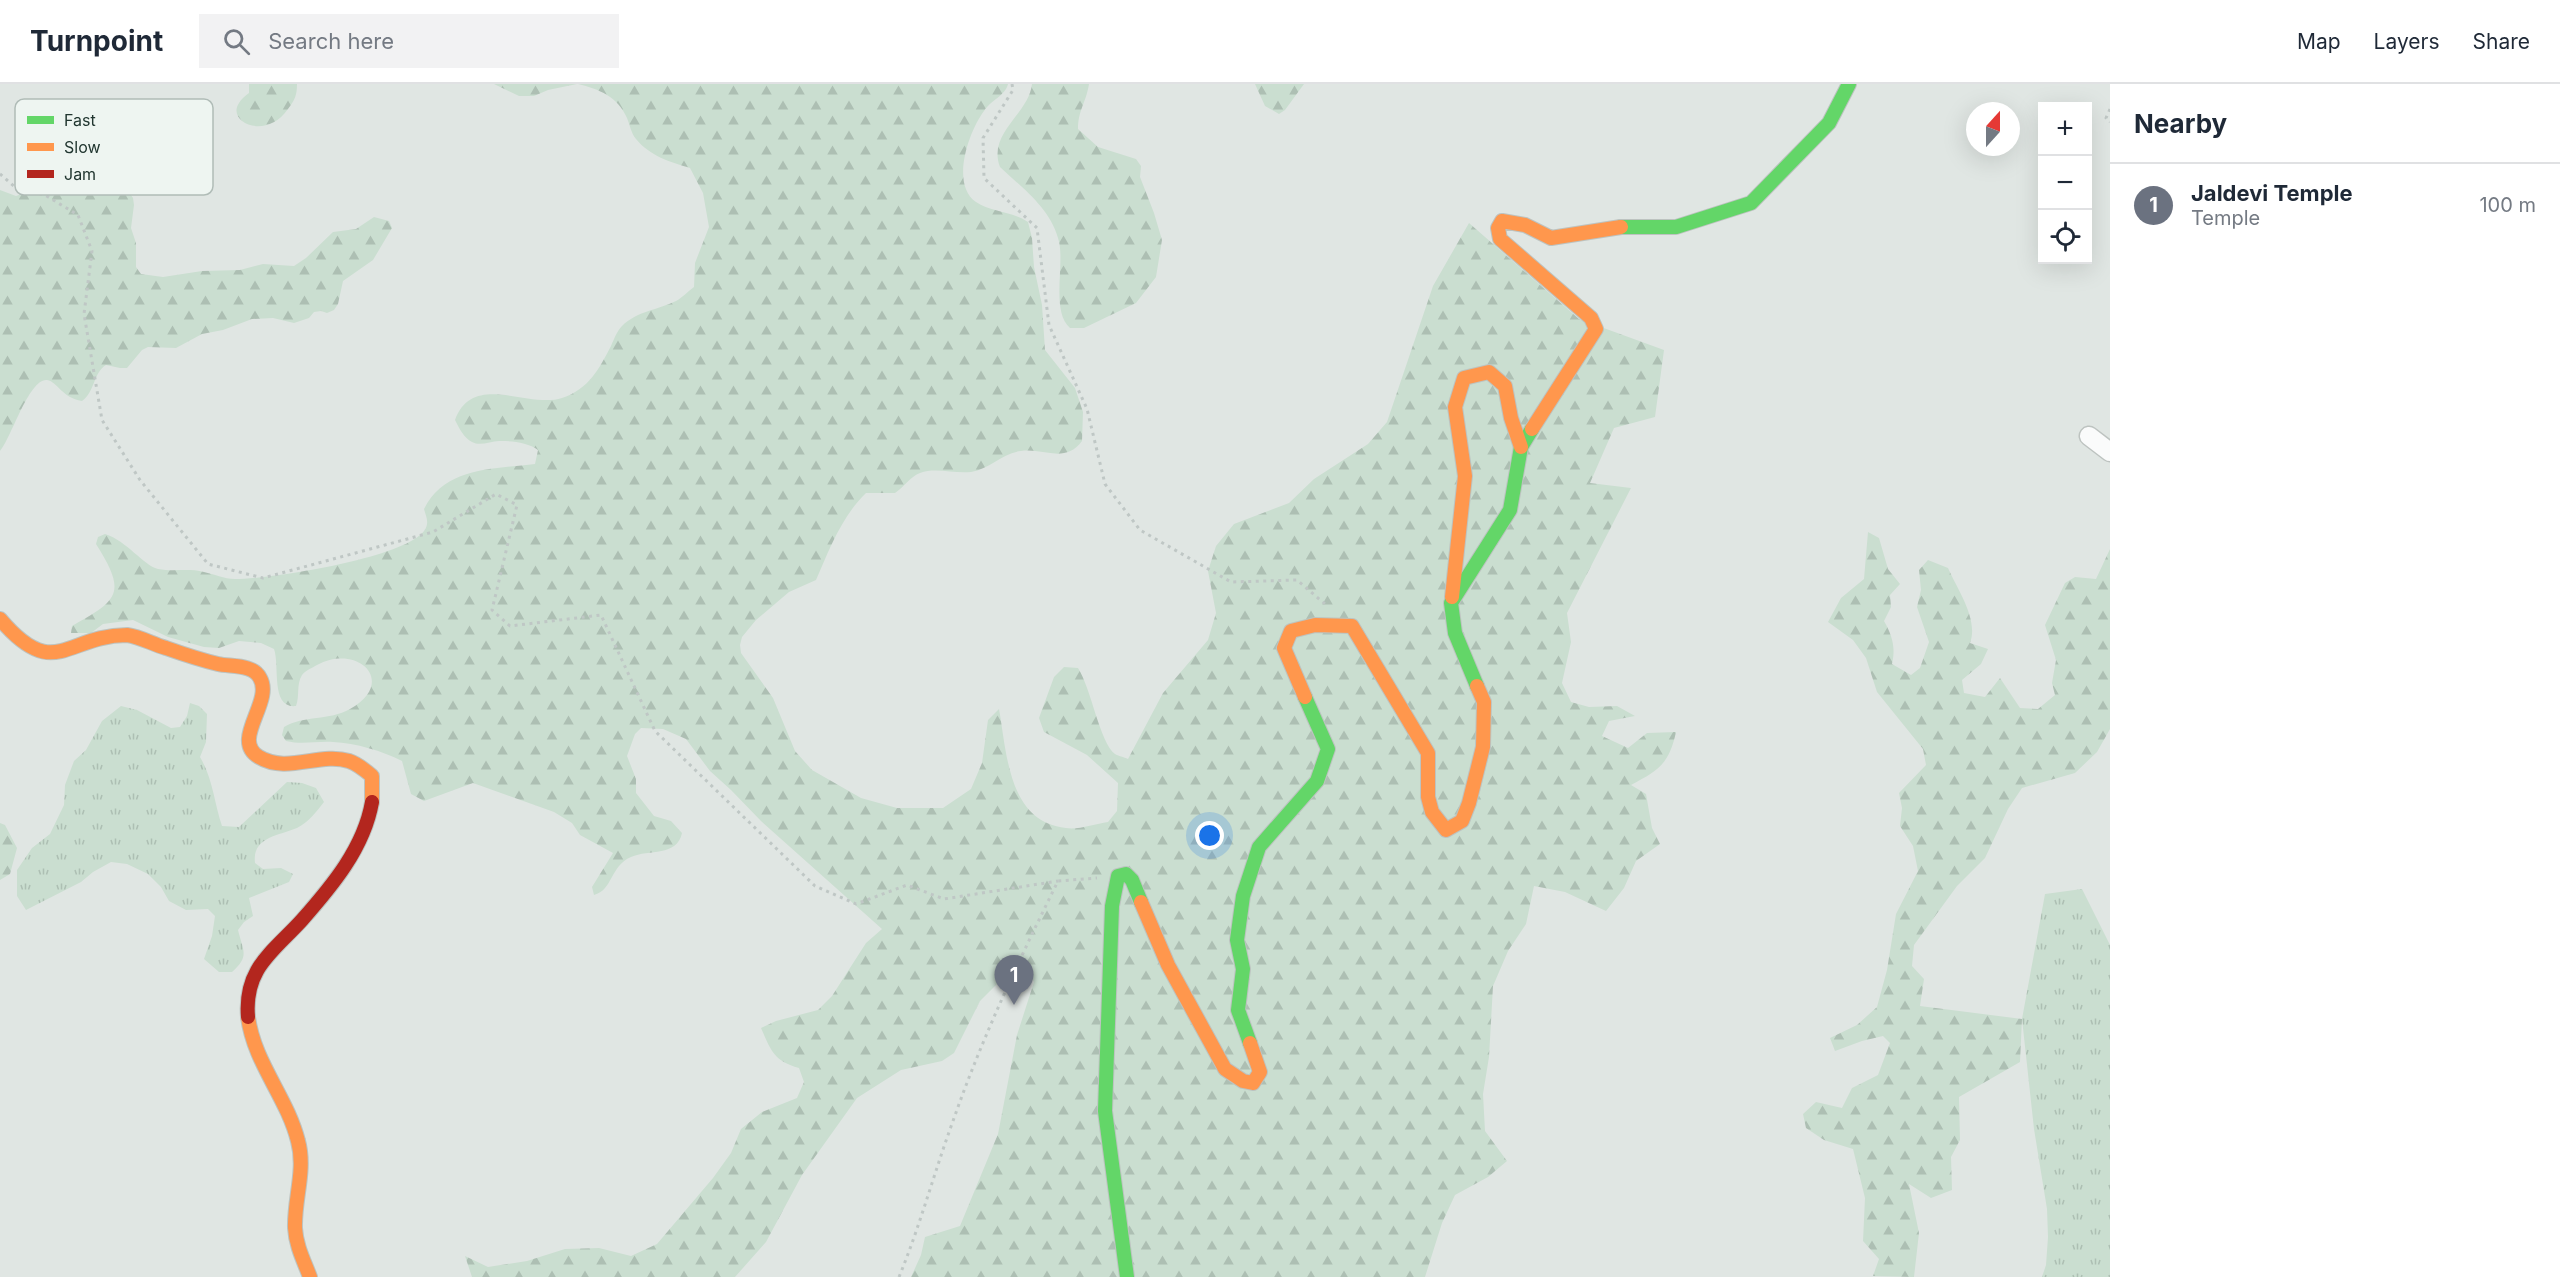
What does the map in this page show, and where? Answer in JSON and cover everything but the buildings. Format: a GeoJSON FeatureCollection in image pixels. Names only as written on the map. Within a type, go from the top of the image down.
{"type":"FeatureCollection","features":[{"type":"Feature","properties":{"kind":"street"},"geometry":{"type":"LineString","coordinates":[[1451,603],[1510,510],[1521,447],[1596,329],[1591,318],[1500,238],[1498,228],[1502,221],[1525,225],[1551,238],[1612,227],[1676,227],[1751,203],[1829,123],[1849,84]]}},
{"type":"Feature","properties":{"kind":"street"},"geometry":{"type":"LineString","coordinates":[[1128,1277],[1106,1111],[1112,906],[1118,876],[1126,874],[1132,880],[1168,965],[1225,1069],[1243,1081],[1253,1083],[1260,1072],[1238,1010],[1243,969],[1237,940],[1243,896],[1259,847],[1317,781],[1328,749],[1284,648],[1291,631],[1316,625],[1352,626],[1428,753],[1428,797],[1432,812],[1446,830],[1462,821],[1469,803],[1483,747],[1484,702],[1455,633],[1451,603],[1465,476],[1455,407],[1464,378],[1489,372],[1505,386],[1511,418],[1521,447]]}},
{"type":"Feature","properties":{"kind":"street"},"geometry":{"type":"LineString","coordinates":[[2090,436],[2110,452]]}},
{"type":"Feature","properties":{"kind":"street"},"geometry":{"type":"LineString","coordinates":[[0,619],[25,646],[42,652],[57,653],[111,637],[131,636],[200,660],[249,669],[260,676],[263,685],[262,699],[248,738],[250,749],[256,755],[270,761],[287,763],[344,760],[358,765],[372,776],[374,802],[371,814],[351,855],[340,873],[299,923],[264,957],[255,971],[248,1000],[247,1027],[298,1136],[301,1161],[294,1227],[298,1248],[310,1277]]}},
{"type":"Feature","properties":{"kind":"path"},"geometry":{"type":"LineString","coordinates":[[1012,84],[1012,90],[983,138],[984,178],[1037,228],[1049,325],[1088,409],[1105,484],[1140,530],[1231,582],[1297,580],[1352,626]]}},
{"type":"Feature","properties":{"kind":"path"},"geometry":{"type":"LineString","coordinates":[[2110,109],[2106,118],[2110,122]]}},
{"type":"Feature","properties":{"kind":"path"},"geometry":{"type":"LineString","coordinates":[[0,174],[15,187]]}},
{"type":"Feature","properties":{"kind":"path"},"geometry":{"type":"LineString","coordinates":[[45,195],[78,215],[92,251],[84,315],[102,420],[140,480],[208,564],[263,578],[433,532],[496,494],[517,505],[492,610],[510,626],[602,615],[656,731],[815,886],[856,904],[907,885],[944,899],[1058,881],[1118,876]]}},
{"type":"Feature","properties":{"kind":"path"},"geometry":{"type":"LineString","coordinates":[[899,1277],[912,1245],[953,1119],[1004,991],[1058,881]]}},
{"type":"Feature","properties":{"kind":"green space"},"geometry":{"type":"Polygon","coordinates":[[[249,84],[297,84],[297,91],[292,103],[279,119],[269,124],[250,125],[243,122],[236,110],[241,100],[249,93],[249,84]]]}},
{"type":"Feature","properties":{"kind":"green space"},"geometry":{"type":"Polygon","coordinates":[[[494,84],[577,84],[548,90],[534,96],[519,96],[494,84]]]}},
{"type":"Feature","properties":{"kind":"green space"},"geometry":{"type":"Polygon","coordinates":[[[578,84],[1008,84],[1004,92],[984,111],[973,131],[965,157],[964,183],[968,194],[976,202],[1028,222],[1042,305],[1045,350],[1075,388],[1083,412],[1082,441],[1069,452],[1054,454],[1014,452],[984,468],[971,472],[926,471],[913,477],[895,493],[866,493],[843,523],[816,580],[789,592],[756,620],[742,637],[740,645],[741,653],[773,698],[795,751],[812,770],[861,798],[897,808],[943,808],[971,789],[982,763],[988,720],[999,709],[1008,764],[1014,783],[1021,799],[1032,813],[1047,823],[1066,828],[1081,828],[1108,822],[1117,811],[1118,783],[1087,755],[1044,732],[1039,718],[1054,677],[1064,667],[1078,668],[1105,739],[1115,754],[1128,759],[1163,693],[1208,640],[1216,613],[1208,571],[1216,546],[1234,524],[1289,503],[1314,479],[1368,444],[1387,422],[1433,286],[1469,223],[1579,319],[1664,350],[1655,417],[1614,428],[1590,483],[1631,488],[1567,613],[1571,642],[1562,683],[1571,702],[1589,707],[1617,706],[1635,716],[1609,721],[1602,736],[1628,748],[1647,733],[1676,732],[1670,752],[1661,765],[1631,785],[1646,794],[1652,828],[1660,844],[1636,861],[1624,888],[1606,911],[1565,892],[1534,886],[1526,924],[1508,951],[1493,986],[1489,1057],[1483,1094],[1485,1131],[1507,1161],[1488,1177],[1455,1195],[1442,1223],[1425,1277],[911,1277],[921,1255],[925,1237],[960,1226],[998,1134],[1017,1035],[1034,982],[1027,970],[1002,979],[980,1001],[954,1053],[942,1061],[901,1070],[857,1098],[802,1175],[766,1242],[735,1277],[472,1277],[465,1256],[488,1267],[527,1261],[565,1249],[599,1248],[631,1256],[657,1244],[713,1178],[731,1153],[741,1129],[762,1112],[797,1098],[804,1082],[799,1068],[784,1062],[774,1054],[761,1028],[776,1021],[818,1010],[832,996],[866,943],[882,929],[761,821],[710,771],[686,739],[663,729],[641,728],[635,734],[627,756],[636,779],[636,793],[654,816],[671,821],[682,833],[679,841],[668,849],[638,855],[624,861],[605,888],[594,895],[592,887],[613,853],[580,835],[572,823],[554,812],[473,783],[424,801],[411,794],[402,761],[394,757],[351,744],[286,741],[282,735],[284,727],[300,721],[342,713],[364,698],[371,688],[371,677],[367,669],[358,662],[332,659],[307,670],[300,679],[296,706],[282,701],[279,694],[274,649],[261,643],[239,641],[219,648],[204,647],[168,637],[133,620],[103,624],[91,633],[71,633],[72,626],[100,609],[113,594],[112,574],[96,544],[98,537],[105,534],[113,537],[146,563],[158,569],[198,571],[235,579],[305,571],[365,558],[412,541],[426,528],[427,520],[424,509],[433,495],[444,485],[458,478],[487,469],[535,464],[538,450],[530,446],[506,441],[479,444],[469,440],[455,420],[463,405],[475,397],[488,394],[548,400],[562,398],[586,384],[607,354],[622,326],[641,314],[676,301],[694,287],[695,263],[709,227],[703,193],[690,168],[668,161],[648,150],[634,137],[627,118],[613,99],[593,88],[578,84]]]}},
{"type":"Feature","properties":{"kind":"green space"},"geometry":{"type":"Polygon","coordinates":[[[1032,84],[1089,84],[1079,117],[1078,129],[1098,147],[1136,159],[1141,166],[1140,177],[1162,240],[1156,277],[1136,303],[1084,328],[1070,328],[1061,310],[1060,248],[1054,227],[1034,199],[1000,167],[999,144],[1024,105],[1032,84]]]}},
{"type":"Feature","properties":{"kind":"green space"},"geometry":{"type":"Polygon","coordinates":[[[1255,84],[1304,84],[1285,110],[1279,114],[1265,106],[1255,84]]]}},
{"type":"Feature","properties":{"kind":"green space"},"geometry":{"type":"Polygon","coordinates":[[[0,190],[16,196],[131,195],[134,205],[131,228],[136,243],[136,267],[141,274],[163,277],[202,271],[240,270],[263,264],[294,266],[306,258],[333,232],[356,229],[374,217],[389,221],[392,228],[373,260],[343,281],[338,304],[334,310],[327,313],[314,312],[309,318],[294,323],[273,318],[252,319],[223,330],[202,334],[176,348],[148,347],[142,350],[127,368],[106,365],[102,368],[89,393],[82,401],[65,394],[51,381],[40,382],[27,398],[0,451],[0,190]]]}},
{"type":"Feature","properties":{"kind":"green space"},"geometry":{"type":"Polygon","coordinates":[[[1868,532],[1879,538],[1888,569],[1900,584],[1890,595],[1891,607],[1884,621],[1892,641],[1894,652],[1892,664],[1911,675],[1920,668],[1929,642],[1917,607],[1921,590],[1919,570],[1928,560],[1948,568],[1972,624],[1970,643],[1988,649],[1981,664],[1962,680],[1964,693],[1985,697],[2000,678],[2020,708],[2038,709],[2055,695],[2052,683],[2056,660],[2045,625],[2065,583],[2075,577],[2096,579],[2110,549],[2110,729],[2097,752],[2075,773],[2022,788],[2008,809],[1985,858],[1957,886],[1914,945],[1912,966],[1924,979],[1920,1006],[2022,1019],[2020,1062],[1959,1097],[1960,1140],[1951,1157],[1952,1190],[1931,1198],[1909,1184],[1919,1233],[1914,1277],[1873,1276],[1879,1259],[1863,1241],[1865,1198],[1853,1149],[1824,1140],[1806,1128],[1803,1114],[1816,1102],[1842,1108],[1852,1088],[1878,1075],[1890,1043],[1883,1036],[1835,1051],[1830,1038],[1857,1025],[1877,1007],[1887,970],[1896,914],[1918,871],[1913,846],[1900,826],[1902,808],[1899,793],[1926,765],[1923,749],[1877,692],[1866,658],[1853,640],[1828,622],[1841,598],[1864,579],[1868,532]]]}},
{"type":"Feature","properties":{"kind":"green space"},"geometry":{"type":"Polygon","coordinates":[[[190,703],[199,706],[207,714],[206,742],[200,757],[211,782],[222,826],[239,827],[287,782],[302,783],[316,788],[324,802],[301,826],[268,839],[258,848],[255,863],[263,869],[281,868],[293,874],[289,882],[249,898],[253,916],[238,930],[244,953],[241,962],[232,972],[219,972],[204,959],[212,936],[215,916],[208,909],[186,910],[169,901],[161,887],[148,874],[127,864],[111,862],[81,882],[26,910],[17,896],[17,870],[32,848],[50,834],[64,805],[65,785],[74,761],[86,750],[102,721],[121,706],[137,710],[171,728],[180,727],[187,716],[190,703]]]}},
{"type":"Feature","properties":{"kind":"green space"},"geometry":{"type":"Polygon","coordinates":[[[0,823],[5,825],[17,848],[10,874],[0,880],[0,823]]]}},
{"type":"Feature","properties":{"kind":"green space"},"geometry":{"type":"Polygon","coordinates":[[[2082,889],[2110,945],[2110,1277],[2042,1277],[2046,1265],[2047,1209],[2034,1129],[2022,1019],[2045,894],[2082,889]]]}},
{"type":"Feature","properties":{"kind":"traffic: fast"},"geometry":{"type":"LineString","coordinates":[[1621,227],[1676,227],[1751,203],[1829,123],[1849,84]]}},
{"type":"Feature","properties":{"kind":"traffic: fast"},"geometry":{"type":"LineString","coordinates":[[1477,686],[1455,633],[1451,603],[1510,510],[1521,447],[1532,429]]}},
{"type":"Feature","properties":{"kind":"traffic: fast"},"geometry":{"type":"LineString","coordinates":[[1250,1043],[1238,1010],[1243,969],[1237,940],[1243,896],[1259,847],[1317,781],[1328,749],[1305,697]]}},
{"type":"Feature","properties":{"kind":"traffic: fast"},"geometry":{"type":"LineString","coordinates":[[1127,1277],[1105,1111],[1112,906],[1118,876],[1126,874],[1132,880],[1141,902]]}},
{"type":"Feature","properties":{"kind":"traffic: slow"},"geometry":{"type":"LineString","coordinates":[[1532,429],[1596,329],[1591,318],[1500,239],[1498,228],[1502,221],[1525,225],[1551,238],[1621,227]]}},
{"type":"Feature","properties":{"kind":"traffic: slow"},"geometry":{"type":"LineString","coordinates":[[1452,597],[1465,476],[1455,407],[1464,378],[1489,372],[1505,386],[1511,418],[1521,447]]}},
{"type":"Feature","properties":{"kind":"traffic: slow"},"geometry":{"type":"LineString","coordinates":[[0,619],[18,638],[34,648],[48,652],[61,651],[107,637],[127,635],[205,661],[252,670],[260,678],[263,688],[262,698],[250,731],[251,750],[259,757],[281,764],[327,759],[352,762],[372,776],[372,802]]}},
{"type":"Feature","properties":{"kind":"traffic: slow"},"geometry":{"type":"LineString","coordinates":[[1305,697],[1284,648],[1291,631],[1315,625],[1352,626],[1428,753],[1428,797],[1432,812],[1446,830],[1462,821],[1469,803],[1483,747],[1484,702],[1477,686]]}},
{"type":"Feature","properties":{"kind":"traffic: slow"},"geometry":{"type":"LineString","coordinates":[[1141,902],[1168,965],[1225,1069],[1243,1081],[1253,1083],[1260,1072],[1250,1043]]}},
{"type":"Feature","properties":{"kind":"traffic: slow"},"geometry":{"type":"LineString","coordinates":[[248,1017],[257,1050],[293,1125],[298,1141],[301,1163],[295,1228],[310,1277]]}},
{"type":"Feature","properties":{"kind":"traffic: jam"},"geometry":{"type":"LineString","coordinates":[[248,1017],[248,1000],[256,973],[271,952],[302,920],[345,866],[362,835],[372,802]]}},
{"type":"Feature","properties":{"kind":"place","name":"Jaldevi Temple"},"geometry":{"type":"Point","coordinates":[1014,1005]}}]}
